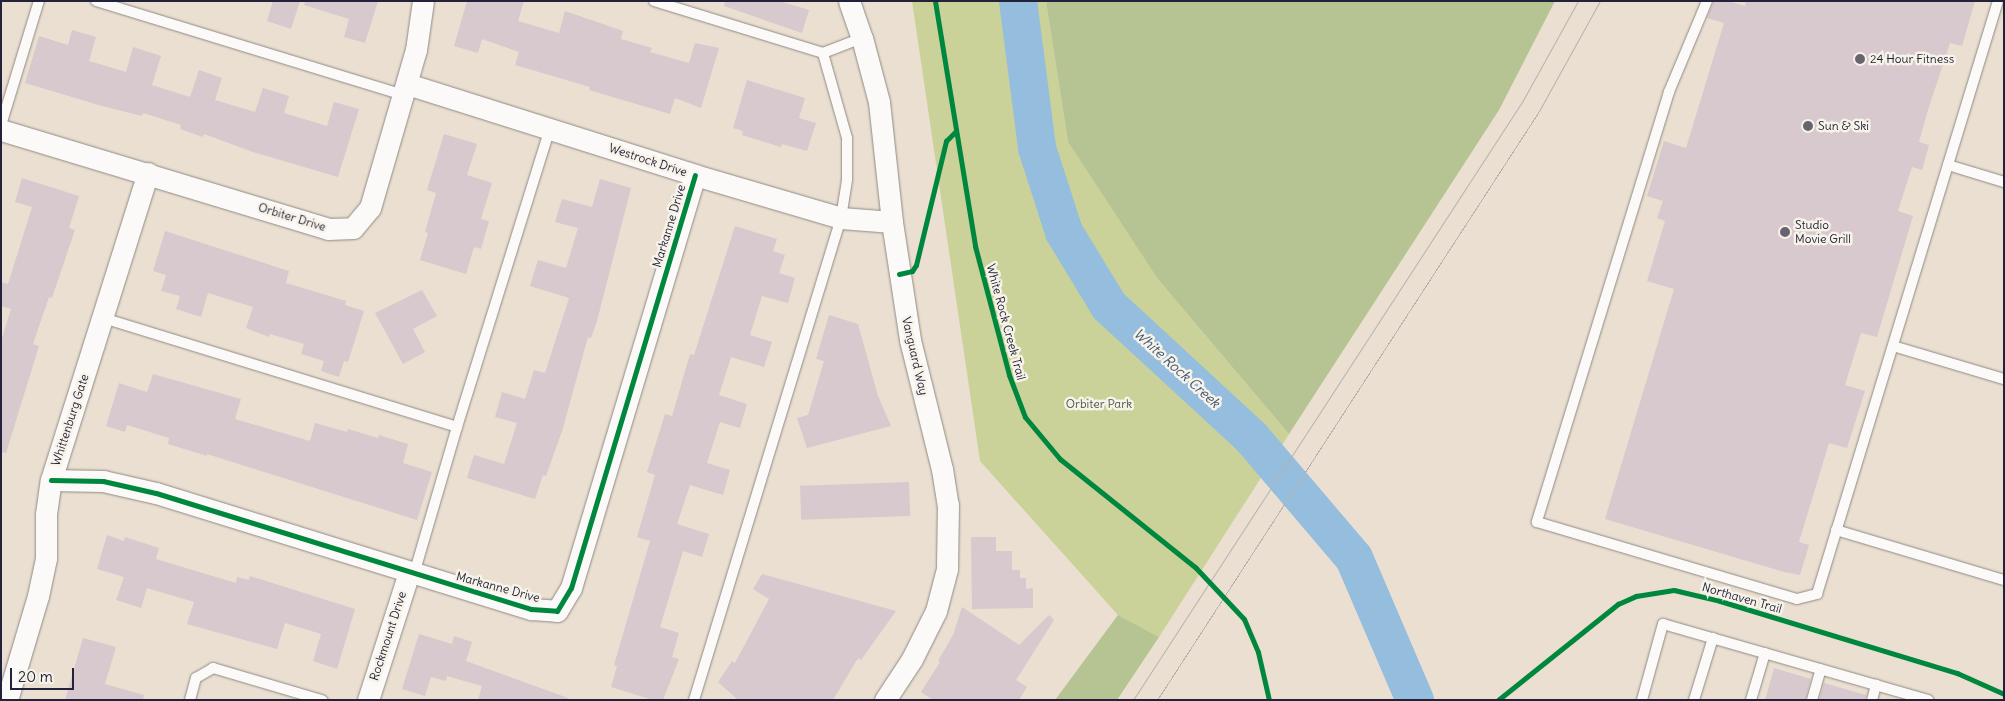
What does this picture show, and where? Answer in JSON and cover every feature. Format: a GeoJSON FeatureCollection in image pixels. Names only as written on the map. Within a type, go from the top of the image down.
{"type":"FeatureCollection","features":[{"type":"Feature","properties":{"kind":"street","name":"Orbiter Drive"},"geometry":{"type":"LineString","coordinates":[[1,130],[328,229],[353,228],[370,208],[406,90],[416,50],[423,1]]}},
{"type":"Feature","properties":{"kind":"street","name":"Vanguard Way"},"geometry":{"type":"LineString","coordinates":[[849,1],[862,38],[879,102],[892,222],[910,340],[942,468],[948,505],[947,569],[936,611],[912,659],[885,700]]}},
{"type":"Feature","properties":{"kind":"street","name":"Westrock Drive"},"geometry":{"type":"LineString","coordinates":[[406,90],[550,129],[695,175],[841,218],[892,222]]}},
{"type":"Feature","properties":{"kind":"street","name":"Whittenburg Gate"},"geometry":{"type":"LineString","coordinates":[[7,700],[38,596],[46,558],[46,514],[50,480],[148,173]]}},
{"type":"Feature","properties":{"kind":"street","name":"Markanne Drive"},"geometry":{"type":"LineString","coordinates":[[50,480],[103,481],[156,493],[531,609],[557,611],[571,588],[695,175]]}},
{"type":"Feature","properties":{"kind":"street","name":"Rockmount Drive"},"geometry":{"type":"LineString","coordinates":[[368,700],[411,573]]}},
{"type":"Feature","properties":{"kind":"lane"},"geometry":{"type":"LineString","coordinates":[[1,125],[39,1]]}},
{"type":"Feature","properties":{"kind":"lane"},"geometry":{"type":"LineString","coordinates":[[96,1],[406,90]]}},
{"type":"Feature","properties":{"kind":"lane"},"geometry":{"type":"LineString","coordinates":[[654,1],[823,53],[862,38]]}},
{"type":"Feature","properties":{"kind":"lane"},"geometry":{"type":"LineString","coordinates":[[1707,1],[1669,92],[1537,522],[1798,599],[1817,594],[1998,1]]}},
{"type":"Feature","properties":{"kind":"lane"},"geometry":{"type":"LineString","coordinates":[[694,700],[841,218],[848,179],[847,138],[823,53]]}},
{"type":"Feature","properties":{"kind":"lane"},"geometry":{"type":"LineString","coordinates":[[411,573],[550,129]]}},
{"type":"Feature","properties":{"kind":"lane"},"geometry":{"type":"LineString","coordinates":[[1948,165],[2004,182]]}},
{"type":"Feature","properties":{"kind":"lane"},"geometry":{"type":"LineString","coordinates":[[103,318],[457,427]]}},
{"type":"Feature","properties":{"kind":"lane"},"geometry":{"type":"LineString","coordinates":[[1893,346],[2004,379]]}},
{"type":"Feature","properties":{"kind":"lane"},"geometry":{"type":"LineString","coordinates":[[1836,530],[2004,580]]}},
{"type":"Feature","properties":{"kind":"lane"},"geometry":{"type":"LineString","coordinates":[[1642,700],[1663,624],[1928,700]]}},
{"type":"Feature","properties":{"kind":"lane"},"geometry":{"type":"LineString","coordinates":[[1694,700],[1713,638]]}},
{"type":"Feature","properties":{"kind":"lane"},"geometry":{"type":"LineString","coordinates":[[1751,700],[1765,653]]}},
{"type":"Feature","properties":{"kind":"lane"},"geometry":{"type":"LineString","coordinates":[[190,700],[196,678],[213,668],[322,700]]}},
{"type":"Feature","properties":{"kind":"lane"},"geometry":{"type":"LineString","coordinates":[[1812,700],[1821,669]]}},
{"type":"Feature","properties":{"kind":"lane"},"geometry":{"type":"LineString","coordinates":[[1872,700],[1876,685]]}},
{"type":"Feature","properties":{"kind":"green space","name":"Orbiter Park"},"geometry":{"type":"Polygon","coordinates":[[[912,1],[1046,1],[1068,142],[1157,278],[1289,434],[1159,637],[1118,615],[980,461],[912,1]]]}},
{"type":"Feature","properties":{"kind":"green space"},"geometry":{"type":"Polygon","coordinates":[[[1046,1],[1555,1],[1499,110],[1289,434],[1157,278],[1068,142],[1046,1]]]}},
{"type":"Feature","properties":{"kind":"green space"},"geometry":{"type":"Polygon","coordinates":[[[1118,615],[1159,637],[1117,700],[1055,700],[1118,615]]]}},
{"type":"Feature","properties":{"kind":"building"},"geometry":{"type":"Polygon","coordinates":[[[273,1],[300,1],[291,29],[267,21],[273,1]]]}},
{"type":"Feature","properties":{"kind":"building"},"geometry":{"type":"Polygon","coordinates":[[[305,1],[378,1],[365,43],[344,37],[349,19],[304,5],[305,1]]]}},
{"type":"Feature","properties":{"kind":"building"},"geometry":{"type":"Polygon","coordinates":[[[467,1],[524,1],[518,21],[559,33],[565,11],[623,31],[621,39],[652,48],[650,52],[689,63],[695,43],[719,48],[701,108],[675,98],[670,114],[589,90],[590,87],[515,65],[519,52],[482,39],[478,53],[454,46],[467,1]]]}},
{"type":"Feature","properties":{"kind":"building"},"geometry":{"type":"Polygon","coordinates":[[[725,1],[779,1],[809,10],[802,33],[724,6],[725,1]]]}},
{"type":"Feature","properties":{"kind":"building"},"geometry":{"type":"Polygon","coordinates":[[[1714,1],[1728,1],[1745,6],[1746,1],[1975,1],[1962,46],[1950,43],[1928,110],[1919,142],[1929,145],[1922,170],[1912,167],[1898,211],[1913,216],[1877,337],[1861,333],[1845,385],[1865,391],[1847,448],[1829,443],[1799,542],[1809,545],[1800,575],[1784,572],[1605,519],[1674,289],[1647,281],[1665,221],[1657,218],[1663,201],[1647,196],[1664,141],[1686,148],[1724,23],[1707,18],[1714,1]]]}},
{"type":"Feature","properties":{"kind":"building"},"geometry":{"type":"Polygon","coordinates":[[[72,30],[96,37],[89,61],[126,72],[133,47],[161,56],[152,85],[190,97],[199,70],[222,78],[215,100],[255,112],[263,88],[289,96],[284,113],[327,126],[334,102],[359,109],[338,177],[253,152],[204,134],[203,137],[180,129],[181,125],[143,113],[142,116],[102,106],[25,83],[39,36],[68,45],[72,30]]]}},
{"type":"Feature","properties":{"kind":"building"},"geometry":{"type":"Polygon","coordinates":[[[747,80],[805,98],[799,118],[816,123],[807,151],[782,144],[781,147],[742,135],[743,131],[733,128],[747,80]]]}},
{"type":"Feature","properties":{"kind":"building"},"geometry":{"type":"Polygon","coordinates":[[[444,134],[477,144],[467,175],[492,183],[481,219],[489,221],[481,249],[474,247],[466,274],[420,260],[428,233],[425,232],[436,193],[427,190],[444,134]]]}},
{"type":"Feature","properties":{"kind":"building"},"geometry":{"type":"Polygon","coordinates":[[[22,178],[79,196],[69,228],[75,230],[52,298],[49,297],[33,344],[39,346],[6,453],[1,452],[1,341],[11,309],[1,306],[1,282],[8,284],[32,207],[15,202],[22,178]]]}},
{"type":"Feature","properties":{"kind":"building"},"geometry":{"type":"Polygon","coordinates":[[[600,179],[631,188],[597,321],[591,338],[588,337],[563,428],[546,476],[543,475],[535,499],[467,478],[474,455],[504,464],[517,423],[495,417],[502,392],[525,399],[534,370],[545,373],[569,298],[530,286],[538,260],[566,268],[578,228],[555,222],[562,199],[592,207],[600,179]]]}},
{"type":"Feature","properties":{"kind":"building"},"geometry":{"type":"Polygon","coordinates":[[[735,226],[777,239],[773,251],[785,255],[779,273],[795,278],[788,303],[762,296],[750,335],[772,342],[764,367],[731,357],[719,395],[747,404],[740,428],[720,422],[707,463],[730,470],[723,495],[690,485],[677,524],[709,534],[702,557],[683,551],[660,627],[679,633],[672,657],[679,659],[663,700],[653,700],[611,687],[617,666],[614,665],[650,541],[637,537],[655,475],[647,472],[665,414],[672,416],[690,354],[694,355],[735,226]]]}},
{"type":"Feature","properties":{"kind":"building"},"geometry":{"type":"Polygon","coordinates":[[[165,231],[289,271],[286,283],[346,301],[345,305],[364,311],[348,362],[344,361],[339,377],[321,371],[324,361],[301,354],[304,344],[270,334],[269,337],[246,328],[253,307],[208,293],[201,317],[176,309],[180,296],[161,291],[166,275],[153,271],[165,231]]]}},
{"type":"Feature","properties":{"kind":"building"},"geometry":{"type":"Polygon","coordinates":[[[422,290],[437,316],[413,329],[425,352],[403,364],[375,313],[422,290]]]}},
{"type":"Feature","properties":{"kind":"building"},"geometry":{"type":"Polygon","coordinates":[[[829,315],[858,324],[878,396],[891,426],[807,448],[797,418],[808,415],[824,361],[816,359],[829,315]]]}},
{"type":"Feature","properties":{"kind":"building"},"geometry":{"type":"Polygon","coordinates":[[[153,374],[241,399],[235,419],[310,441],[315,423],[347,432],[348,429],[378,438],[379,435],[408,444],[403,463],[432,472],[417,520],[207,454],[207,456],[168,444],[169,438],[127,425],[125,432],[106,426],[119,383],[147,392],[153,374]]]}},
{"type":"Feature","properties":{"kind":"building"},"geometry":{"type":"Polygon","coordinates":[[[909,482],[910,516],[801,520],[800,486],[909,482]]]}},
{"type":"Feature","properties":{"kind":"building"},"geometry":{"type":"Polygon","coordinates":[[[107,535],[124,541],[125,537],[159,548],[156,559],[236,583],[237,577],[249,580],[250,576],[355,609],[337,669],[313,661],[321,634],[285,623],[277,649],[187,624],[194,602],[147,588],[141,608],[116,600],[124,577],[97,569],[107,535]]]}},
{"type":"Feature","properties":{"kind":"building"},"geometry":{"type":"Polygon","coordinates":[[[971,537],[996,537],[996,551],[1012,551],[1012,570],[1020,570],[1020,578],[1026,578],[1026,589],[1033,588],[1033,608],[972,609],[971,537]]]}},
{"type":"Feature","properties":{"kind":"building"},"geometry":{"type":"Polygon","coordinates":[[[762,574],[896,611],[861,660],[858,658],[833,700],[738,700],[718,682],[732,661],[735,663],[769,599],[753,589],[762,574]]]}},
{"type":"Feature","properties":{"kind":"building"},"geometry":{"type":"Polygon","coordinates":[[[962,607],[1019,645],[1049,615],[1054,620],[1016,680],[1027,687],[1019,700],[933,700],[921,692],[940,662],[938,661],[953,635],[962,607]]]}},
{"type":"Feature","properties":{"kind":"building"},"geometry":{"type":"Polygon","coordinates":[[[419,634],[452,644],[454,636],[472,642],[466,661],[568,698],[568,700],[478,700],[482,686],[447,676],[446,681],[431,677],[425,696],[402,689],[419,634]]]}},
{"type":"Feature","properties":{"kind":"building"},"geometry":{"type":"Polygon","coordinates":[[[83,638],[116,647],[105,684],[144,695],[143,700],[65,700],[83,638]]]}},
{"type":"Feature","properties":{"kind":"building"},"geometry":{"type":"Polygon","coordinates":[[[1774,668],[1811,679],[1805,700],[1765,700],[1774,668]]]}},
{"type":"Feature","properties":{"kind":"building"},"geometry":{"type":"Polygon","coordinates":[[[1824,683],[1866,695],[1865,700],[1819,700],[1824,683]]]}},
{"type":"Feature","properties":{"kind":"waterway","name":"White Rock Creek"},"geometry":{"type":"LineString","coordinates":[[1018,1],[1037,148],[1064,232],[1109,306],[1251,437],[1354,558],[1415,700]]}},
{"type":"Feature","properties":{"kind":"tram line"},"geometry":{"type":"LineString","coordinates":[[1133,700],[1522,102],[1578,1]]}},
{"type":"Feature","properties":{"kind":"tram line"},"geometry":{"type":"LineString","coordinates":[[1157,700],[1539,111],[1600,1]]}},
{"type":"Feature","properties":{"kind":"cycle path","name":"White Rock Creek Trail"},"geometry":{"type":"LineString","coordinates":[[935,1],[975,246],[1009,375],[1025,417],[1060,459],[1196,568],[1244,619],[1258,652],[1269,700]]}},
{"type":"Feature","properties":{"kind":"cycle path"},"geometry":{"type":"LineString","coordinates":[[899,274],[912,271],[916,265],[946,141],[955,132]]}},
{"type":"Feature","properties":{"kind":"cycle path"},"geometry":{"type":"LineString","coordinates":[[51,480],[103,481],[156,493],[531,609],[557,611],[571,588],[695,175]]}},
{"type":"Feature","properties":{"kind":"cycle path","name":"Northaven Trail"},"geometry":{"type":"LineString","coordinates":[[1498,700],[1618,604],[1636,596],[1674,590],[1720,601],[1957,673],[2004,694]]}},
{"type":"Feature","properties":{"kind":"place","name":"24 Hour Fitness"},"geometry":{"type":"Point","coordinates":[1860,59]}},
{"type":"Feature","properties":{"kind":"place","name":"Sun & Ski"},"geometry":{"type":"Point","coordinates":[1808,126]}},
{"type":"Feature","properties":{"kind":"place","name":"Studio Movie Grill"},"geometry":{"type":"Point","coordinates":[1785,232]}}]}
